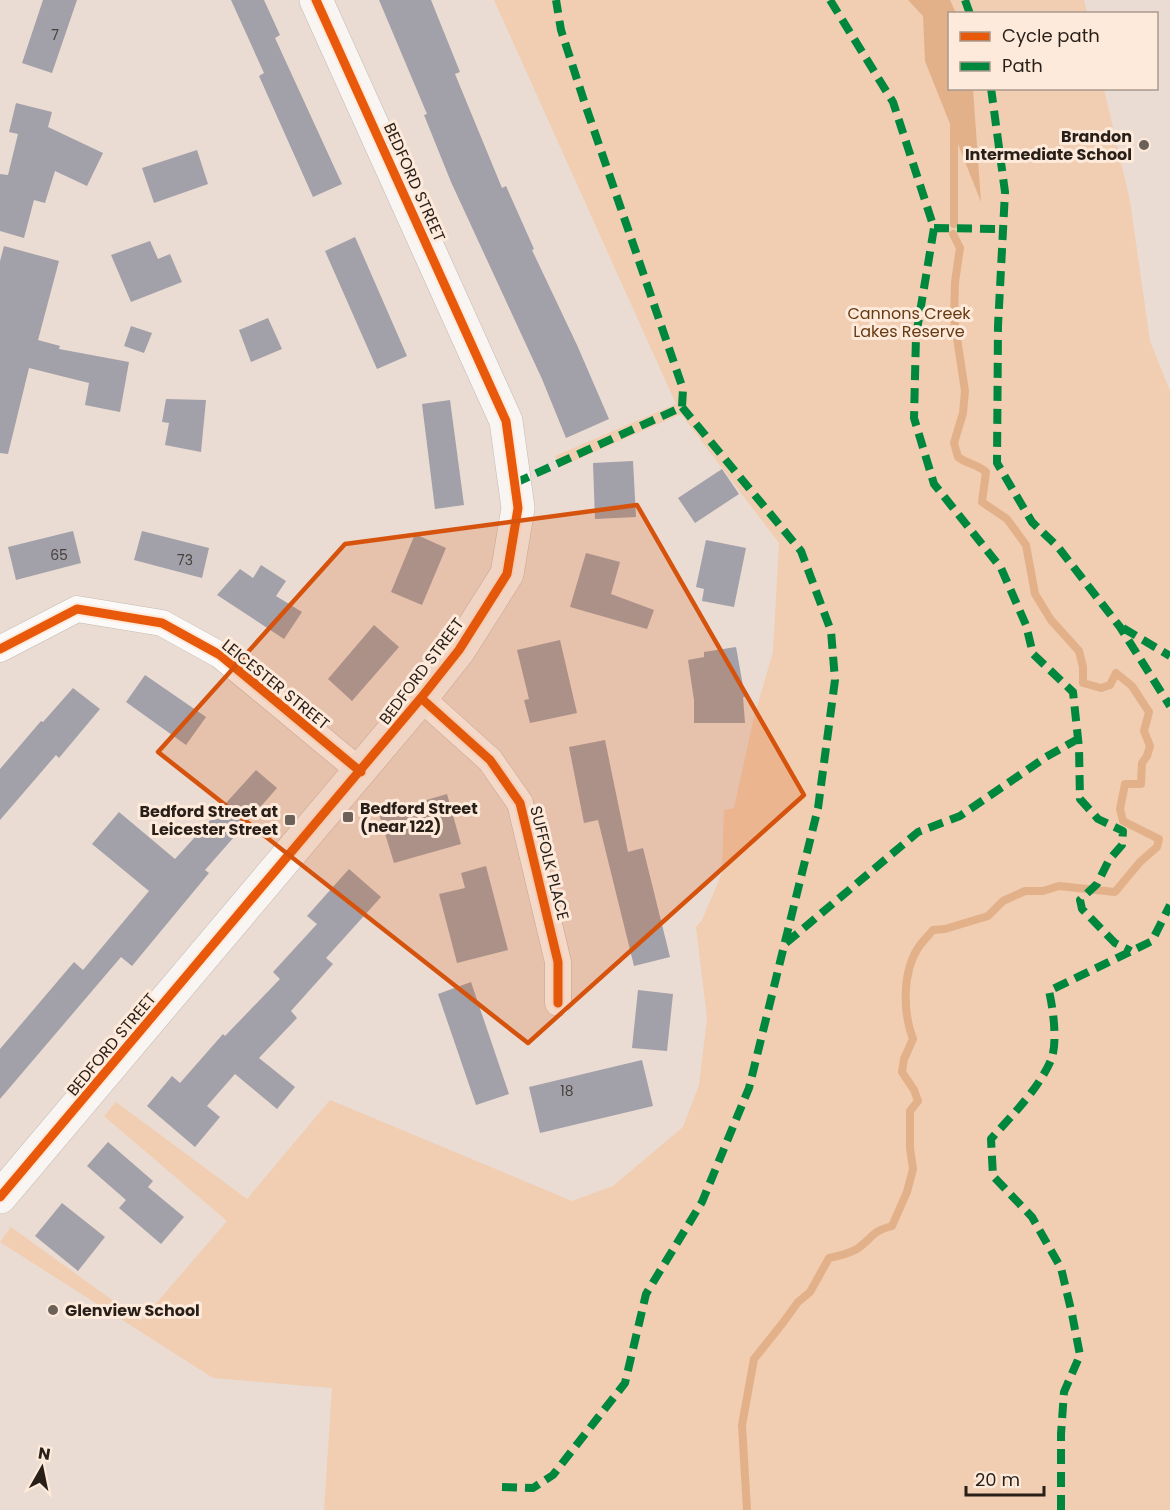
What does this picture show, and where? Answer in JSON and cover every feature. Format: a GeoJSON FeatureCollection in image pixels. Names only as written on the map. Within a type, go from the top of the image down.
{"type":"FeatureCollection","features":[{"type":"Feature","properties":{"kind":"street","name":"BEDFORD STREET"},"geometry":{"type":"LineString","coordinates":[[0,1197],[361,772],[459,650],[507,574],[518,507],[506,421],[316,0]]}},
{"type":"Feature","properties":{"kind":"street","name":"LEICESTER STREET"},"geometry":{"type":"LineString","coordinates":[[0,649],[76,609],[162,622],[220,655],[361,772]]}},
{"type":"Feature","properties":{"kind":"street","name":"SUFFOLK PLACE"},"geometry":{"type":"LineString","coordinates":[[421,698],[490,760],[520,803],[558,962],[558,1003]]}},
{"type":"Feature","properties":{"kind":"highlighted area"},"geometry":{"type":"Polygon","coordinates":[[[637,505],[804,795],[528,1043],[158,752],[345,544],[637,505]]]}},
{"type":"Feature","properties":{"kind":"green space","name":"Cannons Creek Lakes Reserve"},"geometry":{"type":"Polygon","coordinates":[[[494,0],[1084,0],[1087,12],[948,12],[948,90],[1104,90],[1130,201],[1150,341],[1170,391],[1170,1510],[324,1510],[332,1388],[213,1378],[0,1242],[11,1227],[141,1321],[227,1221],[104,1116],[116,1102],[247,1199],[330,1100],[572,1201],[613,1186],[683,1127],[699,1085],[707,1018],[696,927],[702,920],[722,873],[724,810],[734,808],[754,717],[773,652],[779,543],[681,414],[560,467],[555,456],[676,404],[494,0]]]}},
{"type":"Feature","properties":{"kind":"shaded area"},"geometry":{"type":"Polygon","coordinates":[[[908,0],[950,0],[956,12],[948,12],[948,90],[973,90],[981,202],[925,61],[923,16],[908,0]]]}},
{"type":"Feature","properties":{"kind":"building"},"geometry":{"type":"Polygon","coordinates":[[[43,0],[77,0],[52,73],[22,63],[43,0]]]}},
{"type":"Feature","properties":{"kind":"building"},"geometry":{"type":"Polygon","coordinates":[[[231,0],[264,0],[280,35],[275,38],[342,184],[313,197],[259,76],[264,73],[231,0]]]}},
{"type":"Feature","properties":{"kind":"building"},"geometry":{"type":"Polygon","coordinates":[[[379,0],[431,0],[460,72],[455,74],[502,188],[506,186],[534,249],[532,250],[609,419],[566,438],[542,379],[451,182],[424,115],[427,114],[379,0]]]}},
{"type":"Feature","properties":{"kind":"building"},"geometry":{"type":"Polygon","coordinates":[[[16,103],[52,112],[48,127],[103,153],[87,186],[55,171],[45,203],[34,200],[24,238],[0,231],[0,174],[8,175],[18,134],[9,132],[16,103]]]}},
{"type":"Feature","properties":{"kind":"building"},"geometry":{"type":"Polygon","coordinates":[[[197,150],[208,184],[154,203],[142,168],[197,150]]]}},
{"type":"Feature","properties":{"kind":"building"},"geometry":{"type":"Polygon","coordinates":[[[355,237],[407,356],[377,369],[325,251],[355,237]]]}},
{"type":"Feature","properties":{"kind":"building"},"geometry":{"type":"Polygon","coordinates":[[[150,241],[158,259],[170,254],[182,282],[131,302],[111,255],[150,241]]]}},
{"type":"Feature","properties":{"kind":"building"},"geometry":{"type":"Polygon","coordinates":[[[4,246],[59,261],[38,340],[60,346],[59,349],[129,362],[120,412],[85,405],[89,383],[29,368],[8,454],[0,453],[0,261],[4,246]]]}},
{"type":"Feature","properties":{"kind":"building"},"geometry":{"type":"Polygon","coordinates":[[[268,318],[282,349],[251,362],[239,330],[268,318]]]}},
{"type":"Feature","properties":{"kind":"building"},"geometry":{"type":"Polygon","coordinates":[[[131,326],[152,333],[144,353],[124,346],[131,326]]]}},
{"type":"Feature","properties":{"kind":"building"},"geometry":{"type":"Polygon","coordinates":[[[166,399],[206,400],[201,452],[165,445],[169,423],[162,422],[166,399]]]}},
{"type":"Feature","properties":{"kind":"building"},"geometry":{"type":"Polygon","coordinates":[[[450,400],[464,505],[435,509],[422,404],[450,400]]]}},
{"type":"Feature","properties":{"kind":"building"},"geometry":{"type":"Polygon","coordinates":[[[633,461],[636,517],[595,519],[593,463],[633,461]]]}},
{"type":"Feature","properties":{"kind":"building"},"geometry":{"type":"Polygon","coordinates":[[[722,469],[739,494],[695,523],[678,498],[722,469]]]}},
{"type":"Feature","properties":{"kind":"building"},"geometry":{"type":"Polygon","coordinates":[[[73,531],[81,563],[16,580],[8,547],[73,531]]]}},
{"type":"Feature","properties":{"kind":"building"},"geometry":{"type":"Polygon","coordinates":[[[142,531],[209,548],[202,578],[134,560],[142,531]]]}},
{"type":"Feature","properties":{"kind":"building"},"geometry":{"type":"Polygon","coordinates":[[[415,534],[446,548],[422,605],[391,592],[415,534]]]}},
{"type":"Feature","properties":{"kind":"building"},"geometry":{"type":"Polygon","coordinates":[[[706,540],[746,548],[734,607],[702,601],[704,589],[696,587],[706,540]]]}},
{"type":"Feature","properties":{"kind":"building"},"geometry":{"type":"Polygon","coordinates":[[[586,553],[620,562],[611,594],[654,610],[647,629],[570,607],[586,553]]]}},
{"type":"Feature","properties":{"kind":"building"},"geometry":{"type":"Polygon","coordinates":[[[261,565],[286,581],[276,596],[302,612],[284,639],[217,595],[240,569],[253,578],[261,565]]]}},
{"type":"Feature","properties":{"kind":"building"},"geometry":{"type":"Polygon","coordinates":[[[374,625],[399,647],[352,701],[328,679],[374,625]]]}},
{"type":"Feature","properties":{"kind":"building"},"geometry":{"type":"Polygon","coordinates":[[[560,640],[577,713],[530,723],[524,700],[529,699],[517,650],[560,640]]]}},
{"type":"Feature","properties":{"kind":"building"},"geometry":{"type":"Polygon","coordinates":[[[736,647],[745,697],[743,697],[745,723],[694,723],[694,700],[688,660],[704,657],[704,652],[736,647]]]}},
{"type":"Feature","properties":{"kind":"building"},"geometry":{"type":"Polygon","coordinates":[[[145,675],[206,717],[186,745],[126,702],[145,675]]]}},
{"type":"Feature","properties":{"kind":"building"},"geometry":{"type":"Polygon","coordinates":[[[73,688],[100,709],[59,758],[56,755],[0,820],[0,769],[73,688]]]}},
{"type":"Feature","properties":{"kind":"building"},"geometry":{"type":"Polygon","coordinates":[[[605,740],[628,852],[643,848],[670,957],[634,966],[598,820],[584,823],[569,747],[605,740]]]}},
{"type":"Feature","properties":{"kind":"building"},"geometry":{"type":"Polygon","coordinates":[[[256,770],[277,788],[205,870],[209,873],[132,966],[121,957],[0,1099],[0,1049],[74,962],[83,970],[149,891],[92,844],[119,812],[175,859],[256,770]]]}},
{"type":"Feature","properties":{"kind":"building"},"geometry":{"type":"Polygon","coordinates":[[[447,794],[461,844],[394,863],[379,814],[447,794]]]}},
{"type":"Feature","properties":{"kind":"building"},"geometry":{"type":"Polygon","coordinates":[[[486,866],[508,950],[457,963],[439,894],[465,888],[461,873],[486,866]]]}},
{"type":"Feature","properties":{"kind":"building"},"geometry":{"type":"Polygon","coordinates":[[[349,869],[381,897],[326,958],[333,964],[291,1011],[297,1018],[259,1058],[295,1087],[277,1109],[235,1074],[207,1106],[220,1117],[195,1147],[147,1106],[172,1076],[180,1083],[223,1034],[225,1036],[280,979],[273,972],[317,924],[307,916],[349,869]]]}},
{"type":"Feature","properties":{"kind":"building"},"geometry":{"type":"Polygon","coordinates":[[[471,982],[509,1094],[476,1105],[438,994],[471,982]]]}},
{"type":"Feature","properties":{"kind":"building"},"geometry":{"type":"Polygon","coordinates":[[[638,990],[673,994],[667,1051],[632,1048],[638,990]]]}},
{"type":"Feature","properties":{"kind":"building"},"geometry":{"type":"Polygon","coordinates":[[[642,1060],[653,1106],[540,1133],[529,1087],[642,1060]]]}},
{"type":"Feature","properties":{"kind":"building"},"geometry":{"type":"Polygon","coordinates":[[[108,1142],[153,1181],[148,1187],[184,1217],[161,1244],[119,1208],[126,1200],[87,1166],[108,1142]]]}},
{"type":"Feature","properties":{"kind":"building"},"geometry":{"type":"Polygon","coordinates":[[[62,1203],[105,1237],[78,1271],[35,1236],[62,1203]]]}},
{"type":"Feature","properties":{"kind":"waterway"},"geometry":{"type":"LineString","coordinates":[[954,127],[954,224]]}},
{"type":"Feature","properties":{"kind":"waterway"},"geometry":{"type":"LineString","coordinates":[[747,1510],[742,1425],[754,1359],[798,1302],[810,1292],[829,1258],[854,1251],[875,1233],[892,1226],[907,1192],[913,1169],[910,1148],[910,1111],[918,1101],[914,1090],[902,1072],[904,1059],[913,1039],[907,1017],[906,993],[909,969],[918,948],[933,930],[945,929],[988,916],[1003,901],[1025,891],[1043,891],[1059,886],[1115,892],[1140,862],[1157,847],[1159,839],[1123,821],[1120,809],[1125,784],[1141,784],[1142,763],[1150,746],[1144,731],[1149,712],[1132,686],[1116,673],[1110,685],[1101,688],[1083,683],[1083,667],[1079,651],[1051,620],[1035,594],[1026,545],[1007,519],[982,502],[986,472],[958,457],[954,443],[963,413],[965,391],[954,318],[955,282],[960,248],[953,234]]}},
{"type":"Feature","properties":{"kind":"marked path"},"geometry":{"type":"LineString","coordinates":[[515,483],[682,407],[683,389],[586,107],[561,30],[556,0]]}},
{"type":"Feature","properties":{"kind":"marked path"},"geometry":{"type":"LineString","coordinates":[[830,0],[893,102],[934,228],[916,336],[914,418],[934,484],[1001,568],[1026,625],[1033,654],[1073,692],[1079,748],[1080,799],[1098,819],[1123,831],[1122,845],[1109,860],[1097,884],[1080,900],[1082,909],[1115,943],[1131,951]]}},
{"type":"Feature","properties":{"kind":"marked path"},"geometry":{"type":"LineString","coordinates":[[965,0],[969,12]]}},
{"type":"Feature","properties":{"kind":"marked path"},"geometry":{"type":"LineString","coordinates":[[991,90],[1005,192],[998,326],[997,463],[1032,522],[1058,547],[1120,627],[1170,706]]}},
{"type":"Feature","properties":{"kind":"marked path"},"geometry":{"type":"LineString","coordinates":[[934,228],[1003,229]]}},
{"type":"Feature","properties":{"kind":"marked path"},"geometry":{"type":"LineString","coordinates":[[502,1487],[533,1488],[553,1475],[625,1383],[646,1294],[702,1202],[749,1088],[818,808],[835,680],[831,631],[801,551],[682,407]]}},
{"type":"Feature","properties":{"kind":"marked path"},"geometry":{"type":"LineString","coordinates":[[1123,628],[1170,656]]}},
{"type":"Feature","properties":{"kind":"marked path"},"geometry":{"type":"LineString","coordinates":[[786,943],[918,832],[960,816],[1046,757],[1078,739]]}},
{"type":"Feature","properties":{"kind":"marked path"},"geometry":{"type":"LineString","coordinates":[[1061,1510],[1061,1434],[1064,1392],[1080,1355],[1061,1268],[1032,1217],[993,1176],[991,1139],[1032,1092],[1051,1060],[1054,1035],[1049,991],[1152,941],[1170,905]]}},
{"type":"Feature","properties":{"kind":"cycle path"},"geometry":{"type":"LineString","coordinates":[[0,1197],[421,698],[459,650],[507,574],[518,508],[506,421],[316,0]]}},
{"type":"Feature","properties":{"kind":"cycle path"},"geometry":{"type":"LineString","coordinates":[[0,649],[77,609],[162,623],[220,655],[361,772]]}},
{"type":"Feature","properties":{"kind":"cycle path"},"geometry":{"type":"LineString","coordinates":[[421,698],[490,760],[520,803],[558,962],[558,1003]]}},
{"type":"Feature","properties":{"kind":"place","name":"Brandon Intermediate School"},"geometry":{"type":"Point","coordinates":[1144,145]}},
{"type":"Feature","properties":{"kind":"place","name":"Bedford Street (near 122)"},"geometry":{"type":"Point","coordinates":[348,817]}},
{"type":"Feature","properties":{"kind":"place","name":"Bedford Street at Leicester Street"},"geometry":{"type":"Point","coordinates":[290,820]}},
{"type":"Feature","properties":{"kind":"place","name":"Glenview School"},"geometry":{"type":"Point","coordinates":[53,1310]}}]}
